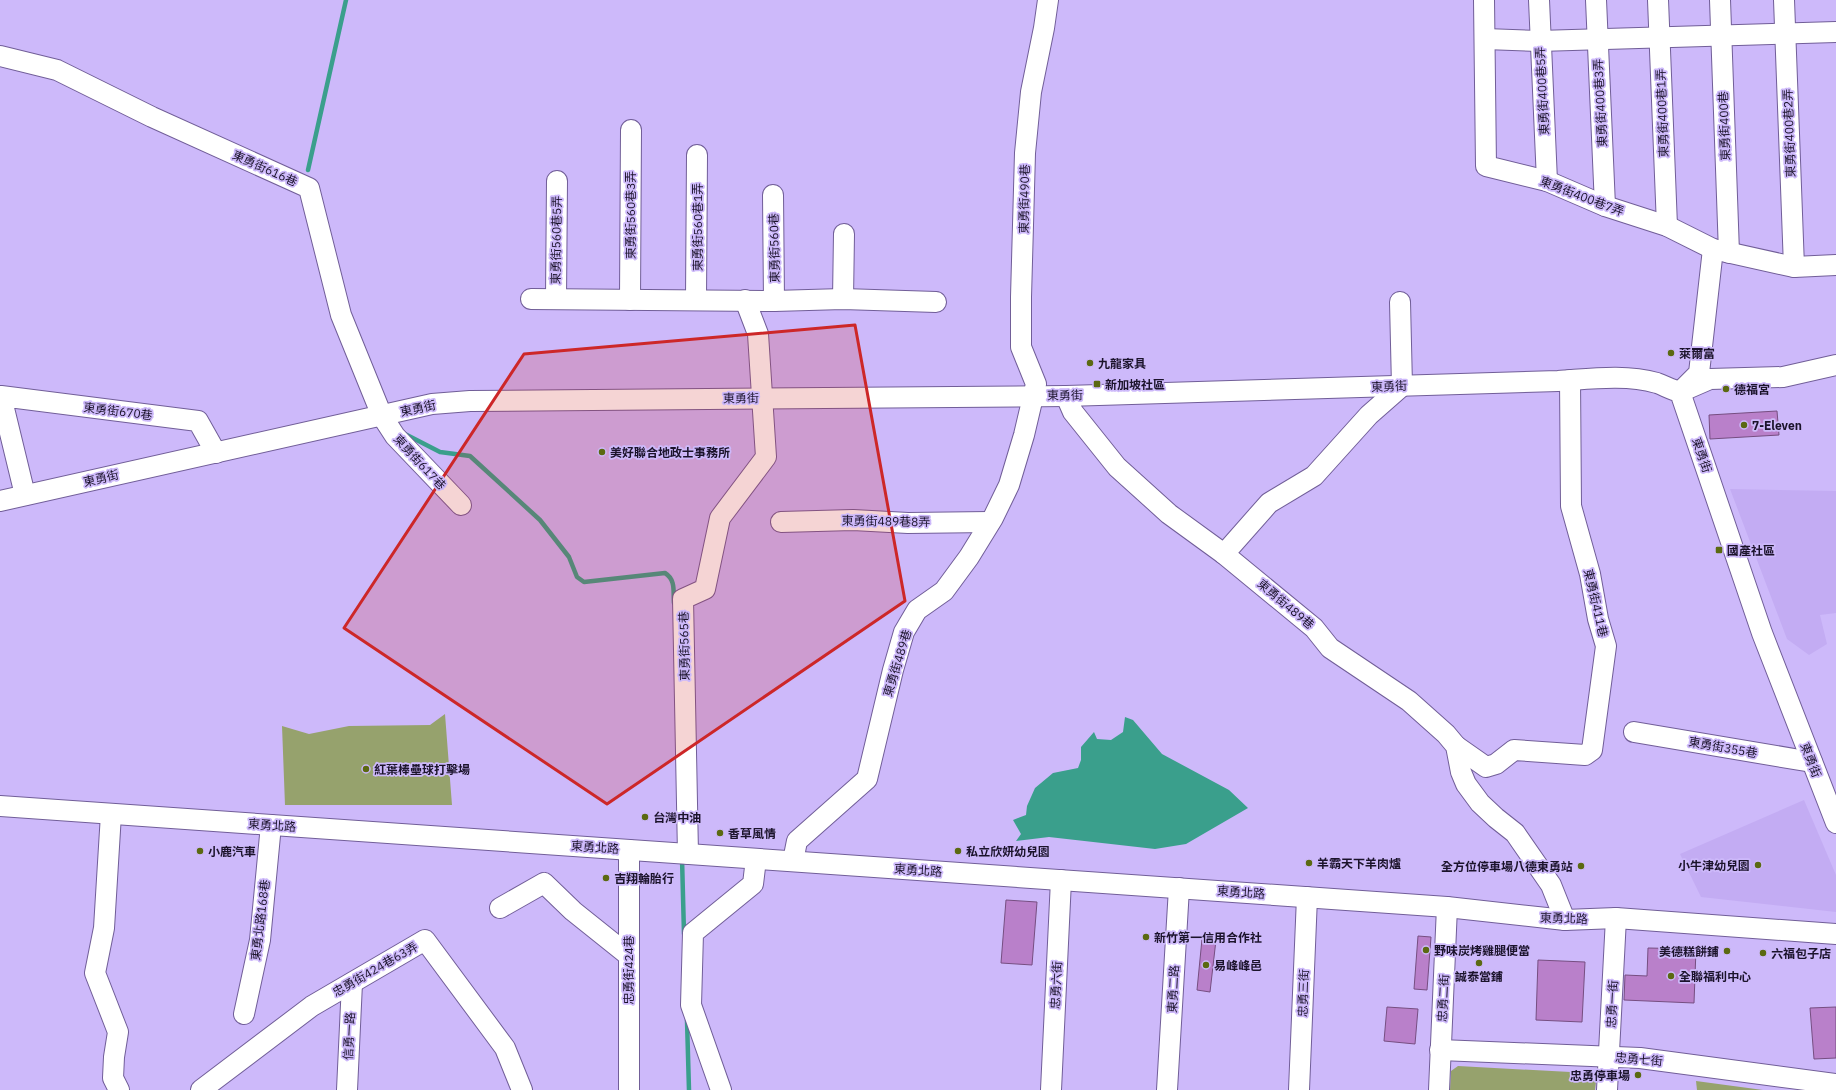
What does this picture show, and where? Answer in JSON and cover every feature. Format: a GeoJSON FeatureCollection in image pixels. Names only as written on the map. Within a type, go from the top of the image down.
{"type":"FeatureCollection","features":[{"type":"Feature","properties":{"kind":"street","name":"東勇街490巷"},"geometry":{"type":"LineString","coordinates":[[1033,396],[1036,384],[1022,347],[1021,297],[1025,153],[1031,92],[1048,0]]}},
{"type":"Feature","properties":{"kind":"street","name":"東勇街400巷7弄"},"geometry":{"type":"LineString","coordinates":[[1484,0],[1486,166],[1547,181],[1605,206],[1667,226],[1721,251],[1794,267],[1836,265]]}},
{"type":"Feature","properties":{"kind":"street","name":"東勇街400巷5弄"},"geometry":{"type":"LineString","coordinates":[[1539,0],[1539,41],[1547,181]]}},
{"type":"Feature","properties":{"kind":"street","name":"東勇街400巷3弄"},"geometry":{"type":"LineString","coordinates":[[1596,0],[1605,206]]}},
{"type":"Feature","properties":{"kind":"street","name":"東勇街400巷1弄"},"geometry":{"type":"LineString","coordinates":[[1658,0],[1667,226]]}},
{"type":"Feature","properties":{"kind":"street","name":"東勇街400巷"},"geometry":{"type":"LineString","coordinates":[[1680,392],[1699,373],[1721,251],[1720,0]]}},
{"type":"Feature","properties":{"kind":"street","name":"東勇街400巷2弄"},"geometry":{"type":"LineString","coordinates":[[1784,0],[1784,34],[1794,267]]}},
{"type":"Feature","properties":{"kind":"street"},"geometry":{"type":"LineString","coordinates":[[1485,39],[1539,41],[1597,38],[1659,38],[1836,32]]}},
{"type":"Feature","properties":{"kind":"street","name":"東勇街616巷"},"geometry":{"type":"LineString","coordinates":[[0,56],[57,70],[152,117],[309,188],[341,315],[382,416]]}},
{"type":"Feature","properties":{"kind":"street","name":"東勇街560巷3弄"},"geometry":{"type":"LineString","coordinates":[[630,300],[631,130]]}},
{"type":"Feature","properties":{"kind":"street","name":"東勇街560巷1弄"},"geometry":{"type":"LineString","coordinates":[[696,299],[697,156]]}},
{"type":"Feature","properties":{"kind":"street","name":"東勇街560巷5弄"},"geometry":{"type":"LineString","coordinates":[[556,299],[557,180]]}},
{"type":"Feature","properties":{"kind":"street","name":"東勇街560巷"},"geometry":{"type":"LineString","coordinates":[[773,195],[774,301]]}},
{"type":"Feature","properties":{"kind":"street"},"geometry":{"type":"LineString","coordinates":[[843,299],[844,234]]}},
{"type":"Feature","properties":{"kind":"street"},"geometry":{"type":"LineString","coordinates":[[531,299],[696,299],[774,301],[843,299],[936,302]]}},
{"type":"Feature","properties":{"kind":"street"},"geometry":{"type":"LineString","coordinates":[[746,300],[758,334],[763,398]]}},
{"type":"Feature","properties":{"kind":"street"},"geometry":{"type":"LineString","coordinates":[[1224,554],[1268,503],[1314,476],[1369,414],[1402,386],[1400,302]]}},
{"type":"Feature","properties":{"kind":"street"},"geometry":{"type":"LineString","coordinates":[[1680,392],[1710,379],[1783,377],[1836,365]]}},
{"type":"Feature","properties":{"kind":"street","name":"東勇街"},"geometry":{"type":"LineString","coordinates":[[0,501],[432,404],[470,401],[1066,396],[1608,378],[1656,383],[1680,392],[1762,633],[1836,823]]}},
{"type":"Feature","properties":{"kind":"street","name":"東勇街411巷"},"geometry":{"type":"LineString","coordinates":[[1456,746],[1486,766],[1496,764],[1514,750],[1585,755],[1592,750],[1606,646],[1598,619],[1590,574],[1571,506],[1570,380]]}},
{"type":"Feature","properties":{"kind":"street","name":"東勇街670巷"},"geometry":{"type":"LineString","coordinates":[[25,495],[1,396],[198,421],[216,453]]}},
{"type":"Feature","properties":{"kind":"street","name":"東勇街489巷"},"geometry":{"type":"LineString","coordinates":[[793,861],[797,841],[867,779],[893,670],[904,632],[917,610],[944,591],[969,557],[990,522],[1009,485],[1033,396]]}},
{"type":"Feature","properties":{"kind":"street","name":"東勇街489巷"},"geometry":{"type":"LineString","coordinates":[[1066,396],[1073,412],[1117,467],[1169,514],[1224,554],[1314,628],[1330,648],[1409,701],[1446,734],[1456,746],[1466,784],[1480,803],[1515,833],[1551,885],[1565,920]]}},
{"type":"Feature","properties":{"kind":"street","name":"東勇街565巷"},"geometry":{"type":"LineString","coordinates":[[682,854],[683,599],[705,589],[720,518],[766,457],[763,398]]}},
{"type":"Feature","properties":{"kind":"street","name":"東勇街617巷"},"geometry":{"type":"LineString","coordinates":[[382,416],[395,436],[461,505]]}},
{"type":"Feature","properties":{"kind":"street","name":"東勇街489巷8弄"},"geometry":{"type":"LineString","coordinates":[[781,522],[853,520],[908,523],[990,522]]}},
{"type":"Feature","properties":{"kind":"street","name":"東勇街355巷"},"geometry":{"type":"LineString","coordinates":[[1634,732],[1812,762]]}},
{"type":"Feature","properties":{"kind":"street","name":"東勇北路"},"geometry":{"type":"LineString","coordinates":[[0,806],[1447,907],[1565,920],[1616,918],[1836,934]]}},
{"type":"Feature","properties":{"kind":"street"},"geometry":{"type":"LineString","coordinates":[[111,814],[104,928],[95,973],[118,1032],[113,1078],[118,1090]]}},
{"type":"Feature","properties":{"kind":"street","name":"東勇北路168巷"},"geometry":{"type":"LineString","coordinates":[[244,1014],[260,940],[271,825]]}},
{"type":"Feature","properties":{"kind":"street","name":"忠勇街424巷"},"geometry":{"type":"LineString","coordinates":[[629,850],[629,1090]]}},
{"type":"Feature","properties":{"kind":"street"},"geometry":{"type":"LineString","coordinates":[[721,1090],[691,1005],[693,933],[753,884],[756,859]]}},
{"type":"Feature","properties":{"kind":"street","name":"忠勇六街"},"geometry":{"type":"LineString","coordinates":[[1051,1090],[1061,880]]}},
{"type":"Feature","properties":{"kind":"street"},"geometry":{"type":"LineString","coordinates":[[500,908],[544,883],[573,911],[628,955]]}},
{"type":"Feature","properties":{"kind":"street","name":"東勇二路"},"geometry":{"type":"LineString","coordinates":[[1167,1090],[1179,888]]}},
{"type":"Feature","properties":{"kind":"street","name":"忠勇三街"},"geometry":{"type":"LineString","coordinates":[[1300,1090],[1307,897]]}},
{"type":"Feature","properties":{"kind":"street","name":"忠勇二街"},"geometry":{"type":"LineString","coordinates":[[1438,1090],[1447,907]]}},
{"type":"Feature","properties":{"kind":"street","name":"忠勇一街"},"geometry":{"type":"LineString","coordinates":[[1607,1090],[1616,918]]}},
{"type":"Feature","properties":{"kind":"street","name":"忠勇街424巷63弄"},"geometry":{"type":"LineString","coordinates":[[201,1090],[312,1006],[425,940],[505,1048],[522,1090]]}},
{"type":"Feature","properties":{"kind":"street","name":"信勇一路"},"geometry":{"type":"LineString","coordinates":[[347,1090],[352,983]]}},
{"type":"Feature","properties":{"kind":"street","name":"忠勇七街"},"geometry":{"type":"LineString","coordinates":[[1440,1050],[1640,1058],[1836,1084]]}},
{"type":"Feature","properties":{"kind":"highlighted area"},"geometry":{"type":"Polygon","coordinates":[[[855,325],[905,601],[607,804],[344,628],[524,354],[855,325]]]}},
{"type":"Feature","properties":{"kind":"shaded area"},"geometry":{"type":"Polygon","coordinates":[[[1730,489],[1836,491],[1836,613],[1820,615],[1827,644],[1809,655],[1787,639],[1730,489]]]}},
{"type":"Feature","properties":{"kind":"shaded area","name":"紅葉棒壘球打擊場"},"geometry":{"type":"Polygon","coordinates":[[[445,714],[452,805],[285,805],[282,726],[309,734],[349,726],[430,725],[445,714]]]}},
{"type":"Feature","properties":{"kind":"shaded area"},"geometry":{"type":"Polygon","coordinates":[[[1125,717],[1133,720],[1162,754],[1229,790],[1248,808],[1186,844],[1155,849],[1049,837],[1016,841],[1021,834],[1013,820],[1026,815],[1027,806],[1035,788],[1053,773],[1078,768],[1081,760],[1081,747],[1094,732],[1097,739],[1111,740],[1123,732],[1125,717]]]}},
{"type":"Feature","properties":{"kind":"shaded area","name":"小牛津幼兒園"},"geometry":{"type":"Polygon","coordinates":[[[1804,800],[1836,875],[1836,912],[1701,897],[1680,854],[1804,800]]]}},
{"type":"Feature","properties":{"kind":"shaded area"},"geometry":{"type":"Polygon","coordinates":[[[1458,1066],[1589,1073],[1596,1082],[1595,1090],[1450,1090],[1451,1071],[1458,1066]]]}},
{"type":"Feature","properties":{"kind":"shaded area"},"geometry":{"type":"Polygon","coordinates":[[[1696,1081],[1763,1090],[1697,1090],[1696,1081]]]}},
{"type":"Feature","properties":{"kind":"building","name":"7-Eleven"},"geometry":{"type":"Polygon","coordinates":[[[1777,411],[1779,435],[1710,439],[1709,415],[1777,411]]]}},
{"type":"Feature","properties":{"kind":"building"},"geometry":{"type":"Polygon","coordinates":[[[1006,900],[1037,902],[1032,965],[1001,963],[1006,900]]]}},
{"type":"Feature","properties":{"kind":"building"},"geometry":{"type":"Polygon","coordinates":[[[1418,936],[1431,937],[1427,990],[1414,989],[1418,936]]]}},
{"type":"Feature","properties":{"kind":"building","name":"易峰峰邑"},"geometry":{"type":"Polygon","coordinates":[[[1202,939],[1216,940],[1210,992],[1197,990],[1202,939]]]}},
{"type":"Feature","properties":{"kind":"building","name":"全聯福利中心"},"geometry":{"type":"Polygon","coordinates":[[[1648,948],[1696,949],[1694,1003],[1624,1000],[1625,975],[1647,976],[1648,948]]]}},
{"type":"Feature","properties":{"kind":"building"},"geometry":{"type":"Polygon","coordinates":[[[1538,960],[1585,962],[1582,1022],[1536,1020],[1538,960]]]}},
{"type":"Feature","properties":{"kind":"building"},"geometry":{"type":"Polygon","coordinates":[[[1387,1007],[1418,1009],[1415,1044],[1384,1041],[1387,1007]]]}},
{"type":"Feature","properties":{"kind":"building"},"geometry":{"type":"Polygon","coordinates":[[[1836,1007],[1836,1058],[1814,1059],[1810,1008],[1836,1007]]]}},
{"type":"Feature","properties":{"kind":"waterway"},"geometry":{"type":"LineString","coordinates":[[308,170],[346,0]]}},
{"type":"Feature","properties":{"kind":"waterway"},"geometry":{"type":"LineString","coordinates":[[403,433],[440,452],[470,456],[540,520],[569,557],[577,577],[584,582],[665,573],[669,576],[672,582],[674,590],[674,603]]}},
{"type":"Feature","properties":{"kind":"waterway"},"geometry":{"type":"LineString","coordinates":[[682,858],[684,934]]}},
{"type":"Feature","properties":{"kind":"waterway"},"geometry":{"type":"LineString","coordinates":[[687,1020],[689,1090]]}},
{"type":"Feature","properties":{"kind":"place","name":"萊爾富"},"geometry":{"type":"Point","coordinates":[1671,353]}},
{"type":"Feature","properties":{"kind":"place","name":"九龍家具"},"geometry":{"type":"Point","coordinates":[1090,363]}},
{"type":"Feature","properties":{"kind":"place","name":"新加坡社區"},"geometry":{"type":"Point","coordinates":[1097,384]}},
{"type":"Feature","properties":{"kind":"place","name":"德福宮"},"geometry":{"type":"Point","coordinates":[1726,389]}},
{"type":"Feature","properties":{"kind":"place","name":"7-Eleven"},"geometry":{"type":"Point","coordinates":[1744,425]}},
{"type":"Feature","properties":{"kind":"place","name":"美好聯合地政士事務所"},"geometry":{"type":"Point","coordinates":[602,452]}},
{"type":"Feature","properties":{"kind":"place","name":"國產社區"},"geometry":{"type":"Point","coordinates":[1719,550]}},
{"type":"Feature","properties":{"kind":"place","name":"紅葉棒壘球打擊場"},"geometry":{"type":"Point","coordinates":[366,769]}},
{"type":"Feature","properties":{"kind":"place","name":"台灣中油"},"geometry":{"type":"Point","coordinates":[645,817]}},
{"type":"Feature","properties":{"kind":"place","name":"香草風情"},"geometry":{"type":"Point","coordinates":[720,833]}},
{"type":"Feature","properties":{"kind":"place","name":"小鹿汽車"},"geometry":{"type":"Point","coordinates":[200,851]}},
{"type":"Feature","properties":{"kind":"place","name":"私立欣妍幼兒園"},"geometry":{"type":"Point","coordinates":[958,851]}},
{"type":"Feature","properties":{"kind":"place","name":"羊霸天下羊肉爐"},"geometry":{"type":"Point","coordinates":[1309,863]}},
{"type":"Feature","properties":{"kind":"place","name":"小牛津幼兒園"},"geometry":{"type":"Point","coordinates":[1758,865]}},
{"type":"Feature","properties":{"kind":"place","name":"全方位停車場八德東勇站"},"geometry":{"type":"Point","coordinates":[1581,866]}},
{"type":"Feature","properties":{"kind":"place","name":"吉翔輪胎行"},"geometry":{"type":"Point","coordinates":[606,878]}},
{"type":"Feature","properties":{"kind":"place","name":"新竹第一信用合作社"},"geometry":{"type":"Point","coordinates":[1146,937]}},
{"type":"Feature","properties":{"kind":"place","name":"野味炭烤雞腿便當"},"geometry":{"type":"Point","coordinates":[1426,950]}},
{"type":"Feature","properties":{"kind":"place","name":"美德糕餅鋪"},"geometry":{"type":"Point","coordinates":[1727,951]}},
{"type":"Feature","properties":{"kind":"place","name":"六福包子店"},"geometry":{"type":"Point","coordinates":[1763,953]}},
{"type":"Feature","properties":{"kind":"place","name":"誠泰當鋪"},"geometry":{"type":"Point","coordinates":[1479,963]}},
{"type":"Feature","properties":{"kind":"place","name":"易峰峰邑"},"geometry":{"type":"Point","coordinates":[1206,965]}},
{"type":"Feature","properties":{"kind":"place","name":"全聯福利中心"},"geometry":{"type":"Point","coordinates":[1671,976]}},
{"type":"Feature","properties":{"kind":"place","name":"忠勇停車場"},"geometry":{"type":"Point","coordinates":[1638,1075]}}]}
